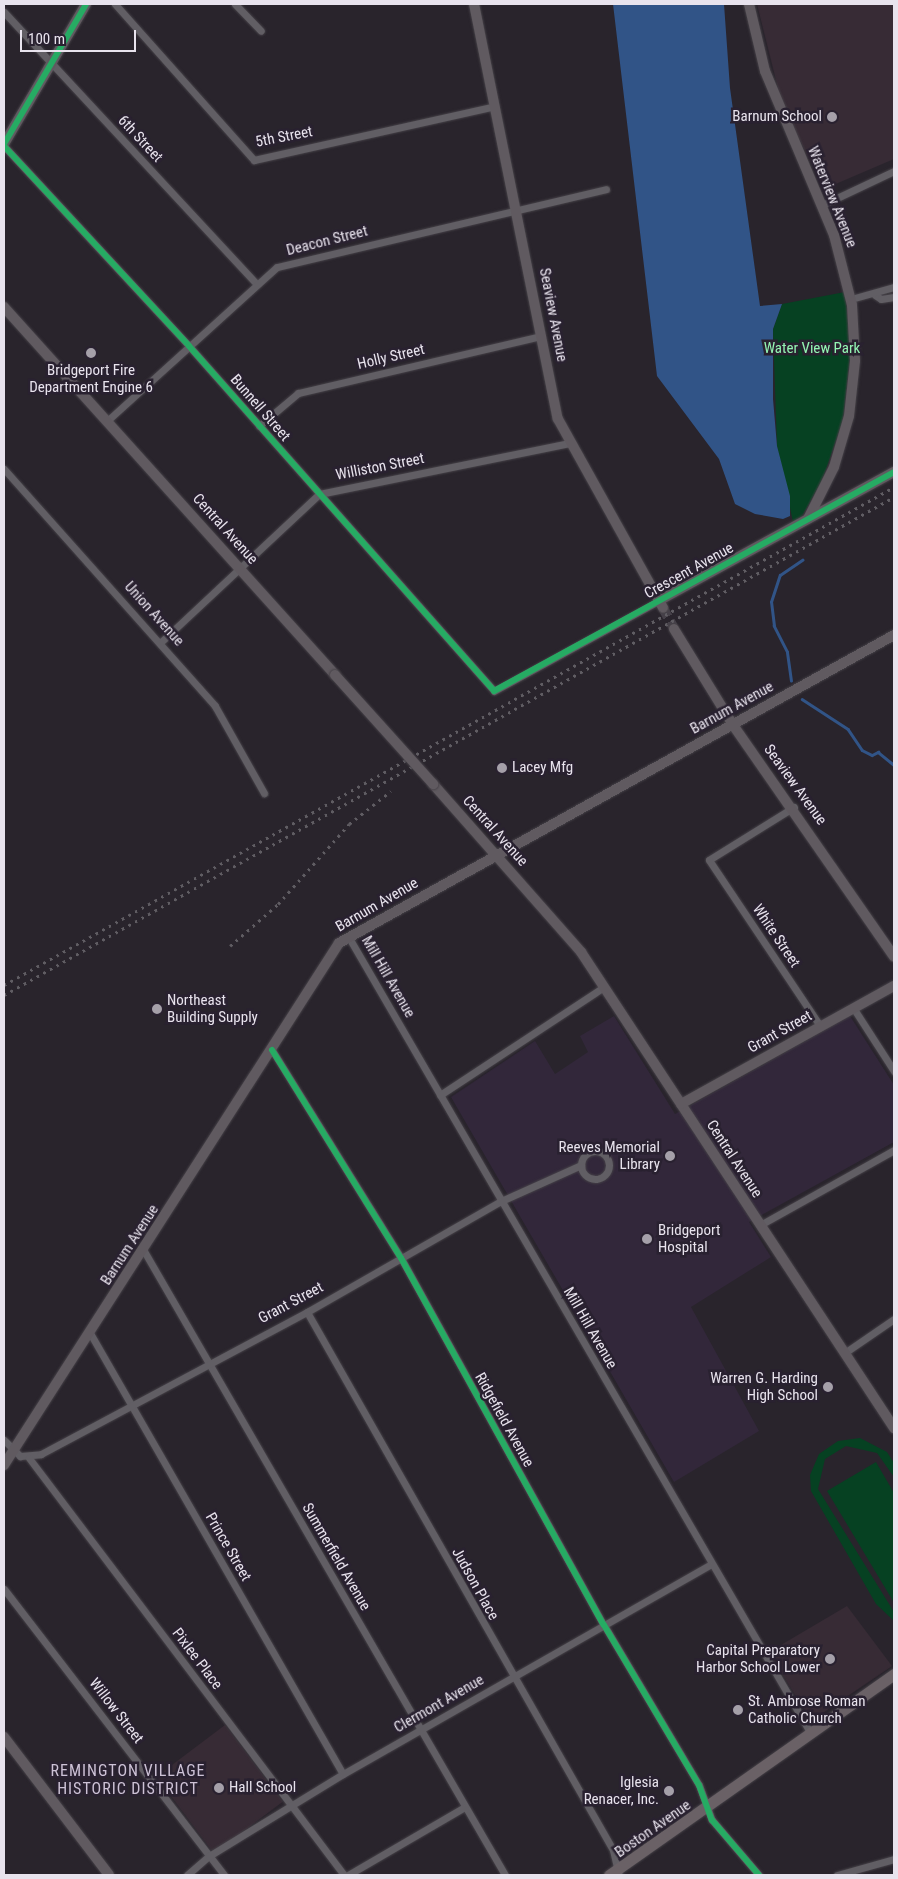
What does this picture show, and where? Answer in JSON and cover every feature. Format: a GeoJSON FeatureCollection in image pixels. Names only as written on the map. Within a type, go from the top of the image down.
{"type":"FeatureCollection","features":[{"type":"Feature","properties":{"kind":"main road"},"geometry":{"type":"LineString","coordinates":[[4,145],[86,4]]}},
{"type":"Feature","properties":{"kind":"main road","name":"Seaview Avenue"},"geometry":{"type":"LineString","coordinates":[[474,4],[518,210],[558,419],[662,604]]}},
{"type":"Feature","properties":{"kind":"main road","name":"Waterview Avenue"},"geometry":{"type":"LineString","coordinates":[[749,4],[778,107],[822,205],[851,299],[855,361],[849,416],[834,467],[808,519]]}},
{"type":"Feature","properties":{"kind":"main road","name":"Central Avenue"},"geometry":{"type":"LineString","coordinates":[[4,307],[498,856],[581,952],[760,1225],[846,1352],[894,1428]]}},
{"type":"Feature","properties":{"kind":"main road","name":"Crescent Avenue"},"geometry":{"type":"LineString","coordinates":[[662,604],[808,519],[894,472]]}},
{"type":"Feature","properties":{"kind":"main road","name":"Seaview Avenue"},"geometry":{"type":"LineString","coordinates":[[674,629],[733,724],[794,806],[894,957]]}},
{"type":"Feature","properties":{"kind":"main road","name":"Barnum Avenue"},"geometry":{"type":"LineString","coordinates":[[4,1465],[144,1251],[272,1050],[325,960],[348,936],[498,856],[894,635]]}},
{"type":"Feature","properties":{"kind":"main road","name":"Grant Street"},"geometry":{"type":"LineString","coordinates":[[681,1104],[894,986]]}},
{"type":"Feature","properties":{"kind":"main road","name":"Boston Avenue"},"geometry":{"type":"LineString","coordinates":[[615,1873],[706,1806],[894,1674]]}},
{"type":"Feature","properties":{"kind":"main road"},"geometry":{"type":"LineString","coordinates":[[4,1737],[109,1875]]}},
{"type":"Feature","properties":{"kind":"street","name":"5th Street"},"geometry":{"type":"LineString","coordinates":[[115,4],[254,160],[495,106]]}},
{"type":"Feature","properties":{"kind":"street"},"geometry":{"type":"LineString","coordinates":[[235,4],[261,31]]}},
{"type":"Feature","properties":{"kind":"street","name":"6th Street"},"geometry":{"type":"LineString","coordinates":[[4,12],[257,284]]}},
{"type":"Feature","properties":{"kind":"street","name":"Bunnell Street"},"geometry":{"type":"LineString","coordinates":[[4,145],[189,346],[494,691]]}},
{"type":"Feature","properties":{"kind":"street"},"geometry":{"type":"LineString","coordinates":[[822,205],[894,171]]}},
{"type":"Feature","properties":{"kind":"street","name":"Deacon Street"},"geometry":{"type":"LineString","coordinates":[[107,420],[277,268],[606,189]]}},
{"type":"Feature","properties":{"kind":"street"},"geometry":{"type":"LineString","coordinates":[[851,299],[875,295],[894,287]]}},
{"type":"Feature","properties":{"kind":"street"},"geometry":{"type":"LineString","coordinates":[[875,295],[881,299],[894,297]]}},
{"type":"Feature","properties":{"kind":"street","name":"Holly Street"},"geometry":{"type":"LineString","coordinates":[[258,426],[298,393],[541,336]]}},
{"type":"Feature","properties":{"kind":"street","name":"Williston Street"},"geometry":{"type":"LineString","coordinates":[[162,641],[319,494],[570,443]]}},
{"type":"Feature","properties":{"kind":"street","name":"Union Avenue"},"geometry":{"type":"LineString","coordinates":[[4,469],[162,641],[215,706],[264,793]]}},
{"type":"Feature","properties":{"kind":"street","name":"Crescent Avenue"},"geometry":{"type":"LineString","coordinates":[[494,691],[662,604]]}},
{"type":"Feature","properties":{"kind":"street","name":"White Street"},"geometry":{"type":"LineString","coordinates":[[794,806],[709,860],[821,1027]]}},
{"type":"Feature","properties":{"kind":"street","name":"Mill Hill Avenue"},"geometry":{"type":"LineString","coordinates":[[348,936],[710,1565],[810,1732]]}},
{"type":"Feature","properties":{"kind":"street"},"geometry":{"type":"LineString","coordinates":[[440,1095],[604,987]]}},
{"type":"Feature","properties":{"kind":"street"},"geometry":{"type":"LineString","coordinates":[[854,1009],[894,1071]]}},
{"type":"Feature","properties":{"kind":"street","name":"Ridgefield Avenue"},"geometry":{"type":"LineString","coordinates":[[272,1050],[401,1258],[604,1625],[699,1785],[712,1820],[759,1875]]}},
{"type":"Feature","properties":{"kind":"street"},"geometry":{"type":"LineString","coordinates":[[760,1225],[894,1150]]}},
{"type":"Feature","properties":{"kind":"street","name":"Grant Street"},"geometry":{"type":"LineString","coordinates":[[596,1151],[604,1154],[609,1166],[597,1178],[588,1176],[581,1164],[584,1156],[596,1151]]}},
{"type":"Feature","properties":{"kind":"street","name":"Grant Street"},"geometry":{"type":"LineString","coordinates":[[29,1458],[307,1312],[501,1201],[574,1164],[581,1164]]}},
{"type":"Feature","properties":{"kind":"street","name":"Summerfield Avenue"},"geometry":{"type":"LineString","coordinates":[[144,1251],[505,1875]]}},
{"type":"Feature","properties":{"kind":"street","name":"Judson Place"},"geometry":{"type":"LineString","coordinates":[[307,1312],[513,1678],[613,1850],[615,1873]]}},
{"type":"Feature","properties":{"kind":"street"},"geometry":{"type":"LineString","coordinates":[[846,1352],[894,1320]]}},
{"type":"Feature","properties":{"kind":"street","name":"Prince Street"},"geometry":{"type":"LineString","coordinates":[[90,1333],[343,1774]]}},
{"type":"Feature","properties":{"kind":"street"},"geometry":{"type":"LineString","coordinates":[[4,1440],[12,1451],[29,1458]]}},
{"type":"Feature","properties":{"kind":"street","name":"Pixlee Place"},"geometry":{"type":"LineString","coordinates":[[29,1458],[344,1875]]}},
{"type":"Feature","properties":{"kind":"street","name":"Clermont Avenue"},"geometry":{"type":"LineString","coordinates":[[187,1875],[210,1856],[343,1774],[710,1565]]}},
{"type":"Feature","properties":{"kind":"street","name":"Willow Street"},"geometry":{"type":"LineString","coordinates":[[4,1588],[224,1875]]}},
{"type":"Feature","properties":{"kind":"street"},"geometry":{"type":"LineString","coordinates":[[348,1875],[465,1807]]}},
{"type":"Feature","properties":{"kind":"street"},"geometry":{"type":"LineString","coordinates":[[837,1875],[894,1859]]}},
{"type":"Feature","properties":{"kind":"shaded area"},"geometry":{"type":"Polygon","coordinates":[[[757,4],[894,4],[894,159],[824,189],[782,104],[757,4]]]}},
{"type":"Feature","properties":{"kind":"shaded area","name":"Bridgeport Hospital"},"geometry":{"type":"Polygon","coordinates":[[[614,1016],[675,1114],[850,1016],[894,1085],[894,1142],[749,1222],[771,1257],[691,1307],[759,1431],[674,1482],[451,1097],[535,1041],[555,1074],[588,1052],[580,1036],[614,1016]]]}},
{"type":"Feature","properties":{"kind":"shaded area","name":"Capital Preparatory Harbor School Lower"},"geometry":{"type":"Polygon","coordinates":[[[847,1606],[892,1666],[811,1721],[769,1652],[847,1606]]]}},
{"type":"Feature","properties":{"kind":"shaded area","name":"Hall School"},"geometry":{"type":"Polygon","coordinates":[[[225,1725],[283,1802],[214,1853],[156,1777],[225,1725]]]}},
{"type":"Feature","properties":{"kind":"green space","name":"Water View Park"},"geometry":{"type":"Polygon","coordinates":[[[845,292],[851,348],[843,420],[822,481],[802,516],[793,522],[777,446],[773,329],[782,304],[845,292]]]}},
{"type":"Feature","properties":{"kind":"green space"},"geometry":{"type":"Polygon","coordinates":[[[860,1438],[887,1452],[894,1463],[894,1477],[877,1453],[846,1446],[825,1459],[818,1489],[894,1612],[894,1621],[876,1604],[811,1491],[810,1475],[819,1454],[838,1441],[860,1438]]]}},
{"type":"Feature","properties":{"kind":"green space"},"geometry":{"type":"Polygon","coordinates":[[[876,1462],[894,1493],[893,1601],[827,1491],[876,1462]]]}},
{"type":"Feature","properties":{"kind":"water"},"geometry":{"type":"Polygon","coordinates":[[[613,4],[724,4],[730,88],[760,306],[782,304],[773,329],[773,399],[777,446],[790,496],[790,516],[783,519],[755,514],[735,504],[719,459],[657,376],[613,4]]]}},
{"type":"Feature","properties":{"kind":"waterway"},"geometry":{"type":"LineString","coordinates":[[791,681],[787,652],[774,626],[771,602],[780,575],[802,560]]}},
{"type":"Feature","properties":{"kind":"waterway"},"geometry":{"type":"LineString","coordinates":[[802,699],[848,729],[862,750],[872,755],[878,752],[894,765]]}},
{"type":"Feature","properties":{"kind":"tunnel"},"geometry":{"type":"LineString","coordinates":[[663,608],[674,629]]}},
{"type":"Feature","properties":{"kind":"railway"},"geometry":{"type":"LineString","coordinates":[[4,985],[894,487]]}},
{"type":"Feature","properties":{"kind":"railway"},"geometry":{"type":"LineString","coordinates":[[4,995],[894,497]]}},
{"type":"Feature","properties":{"kind":"railway"},"geometry":{"type":"LineString","coordinates":[[230,946],[278,904],[349,824],[391,791]]}},
{"type":"Feature","properties":{"kind":"cycle path"},"geometry":{"type":"LineString","coordinates":[[4,144],[86,4]]}},
{"type":"Feature","properties":{"kind":"cycle path"},"geometry":{"type":"LineString","coordinates":[[4,146],[189,346],[494,691],[894,472]]}},
{"type":"Feature","properties":{"kind":"cycle path"},"geometry":{"type":"LineString","coordinates":[[272,1050],[401,1258],[604,1625],[699,1785],[712,1820],[759,1875]]}},
{"type":"Feature","properties":{"kind":"place","name":"Barnum School"},"geometry":{"type":"Point","coordinates":[832,117]}},
{"type":"Feature","properties":{"kind":"place","name":"Bridgeport Fire Department Engine 6"},"geometry":{"type":"Point","coordinates":[91,353]}},
{"type":"Feature","properties":{"kind":"place","name":"Lacey Mfg"},"geometry":{"type":"Point","coordinates":[502,768]}},
{"type":"Feature","properties":{"kind":"place","name":"Northeast Building Supply"},"geometry":{"type":"Point","coordinates":[157,1009]}},
{"type":"Feature","properties":{"kind":"place","name":"Reeves Memorial Library"},"geometry":{"type":"Point","coordinates":[670,1156]}},
{"type":"Feature","properties":{"kind":"place","name":"Bridgeport Hospital"},"geometry":{"type":"Point","coordinates":[647,1239]}},
{"type":"Feature","properties":{"kind":"place","name":"Warren G. Harding High School"},"geometry":{"type":"Point","coordinates":[828,1387]}},
{"type":"Feature","properties":{"kind":"place","name":"Capital Preparatory Harbor School Lower"},"geometry":{"type":"Point","coordinates":[830,1659]}},
{"type":"Feature","properties":{"kind":"place","name":"St. Ambrose Roman Catholic Church"},"geometry":{"type":"Point","coordinates":[738,1710]}},
{"type":"Feature","properties":{"kind":"place","name":"Hall School"},"geometry":{"type":"Point","coordinates":[219,1788]}},
{"type":"Feature","properties":{"kind":"place","name":"Iglesia Renacer, Inc."},"geometry":{"type":"Point","coordinates":[669,1791]}},
{"type":"Feature","properties":{"kind":"district","name":"REMINGTON VILLAGE HISTORIC DISTRICT"},"geometry":{"type":"Point","coordinates":[128,1780]}}]}
